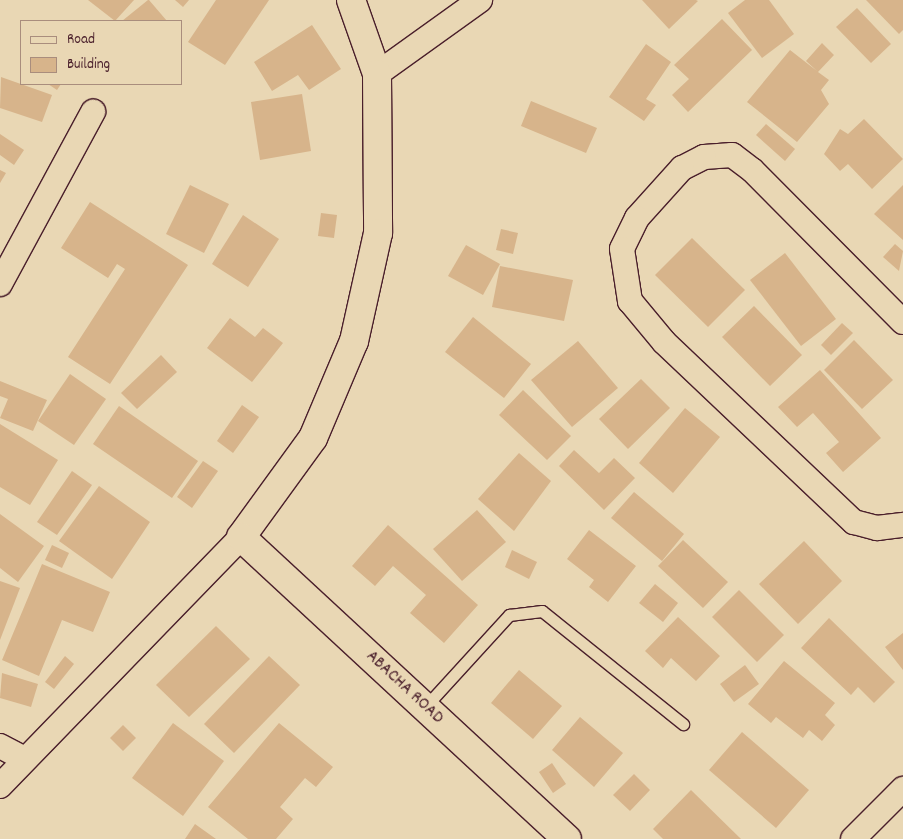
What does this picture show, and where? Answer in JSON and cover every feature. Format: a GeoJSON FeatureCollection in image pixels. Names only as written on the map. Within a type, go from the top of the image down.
{"type":"FeatureCollection","features":[{"type":"Feature","properties":{"kind":"street"},"geometry":{"type":"LineString","coordinates":[[0,786],[23,758],[241,536],[313,438],[354,341],[378,233],[377,74],[351,0]]}},
{"type":"Feature","properties":{"kind":"street"},"geometry":{"type":"LineString","coordinates":[[377,74],[480,0]]}},
{"type":"Feature","properties":{"kind":"street"},"geometry":{"type":"LineString","coordinates":[[0,284],[93,112]]}},
{"type":"Feature","properties":{"kind":"street"},"geometry":{"type":"LineString","coordinates":[[903,322],[752,170],[732,155],[704,157],[682,168],[637,218],[622,249],[630,301],[664,342],[854,522],[877,528],[903,525]]}},
{"type":"Feature","properties":{"kind":"street","name":"ABACHA ROAD"},"geometry":{"type":"LineString","coordinates":[[241,536],[567,839]]}},
{"type":"Feature","properties":{"kind":"street"},"geometry":{"type":"LineString","coordinates":[[0,746],[23,758]]}},
{"type":"Feature","properties":{"kind":"street"},"geometry":{"type":"LineString","coordinates":[[853,839],[903,788]]}},
{"type":"Feature","properties":{"kind":"lane"},"geometry":{"type":"LineString","coordinates":[[426,707],[509,615],[542,611],[683,724]]}},
{"type":"Feature","properties":{"kind":"building"},"geometry":{"type":"Polygon","coordinates":[[[88,0],[134,0],[116,20],[88,0]]]}},
{"type":"Feature","properties":{"kind":"building"},"geometry":{"type":"Polygon","coordinates":[[[148,0],[166,20],[123,20],[148,0]]]}},
{"type":"Feature","properties":{"kind":"building"},"geometry":{"type":"Polygon","coordinates":[[[175,0],[189,0],[183,7],[175,0]]]}},
{"type":"Feature","properties":{"kind":"building"},"geometry":{"type":"Polygon","coordinates":[[[216,0],[269,0],[225,65],[188,42],[216,0]]]}},
{"type":"Feature","properties":{"kind":"building"},"geometry":{"type":"Polygon","coordinates":[[[642,0],[696,0],[698,1],[669,29],[642,0]]]}},
{"type":"Feature","properties":{"kind":"building"},"geometry":{"type":"Polygon","coordinates":[[[745,0],[769,0],[794,34],[762,58],[728,13],[745,0]]]}},
{"type":"Feature","properties":{"kind":"building"},"geometry":{"type":"Polygon","coordinates":[[[866,0],[903,0],[903,30],[899,34],[866,0]]]}},
{"type":"Feature","properties":{"kind":"building"},"geometry":{"type":"Polygon","coordinates":[[[857,8],[891,44],[871,63],[836,27],[857,8]]]}},
{"type":"Feature","properties":{"kind":"building"},"geometry":{"type":"Polygon","coordinates":[[[722,19],[752,50],[688,112],[672,95],[689,79],[674,65],[722,19]]]}},
{"type":"Feature","properties":{"kind":"building"},"geometry":{"type":"Polygon","coordinates":[[[312,25],[341,69],[309,90],[298,75],[272,91],[254,62],[312,25]]]}},
{"type":"Feature","properties":{"kind":"building"},"geometry":{"type":"Polygon","coordinates":[[[822,43],[834,55],[818,72],[829,80],[821,90],[829,104],[797,142],[747,102],[790,50],[817,71],[806,61],[822,43]]]}},
{"type":"Feature","properties":{"kind":"building"},"geometry":{"type":"Polygon","coordinates":[[[646,44],[671,62],[646,99],[656,105],[644,121],[609,97],[646,44]]]}},
{"type":"Feature","properties":{"kind":"building"},"geometry":{"type":"Polygon","coordinates":[[[1,77],[52,95],[42,122],[0,108],[1,77]]]}},
{"type":"Feature","properties":{"kind":"building"},"geometry":{"type":"Polygon","coordinates":[[[50,85],[60,85],[57,90],[50,85]]]}},
{"type":"Feature","properties":{"kind":"building"},"geometry":{"type":"Polygon","coordinates":[[[302,94],[311,151],[260,160],[251,102],[302,94]]]}},
{"type":"Feature","properties":{"kind":"building"},"geometry":{"type":"Polygon","coordinates":[[[531,101],[597,128],[586,153],[521,126],[531,101]]]}},
{"type":"Feature","properties":{"kind":"building"},"geometry":{"type":"Polygon","coordinates":[[[864,119],[903,159],[872,189],[848,164],[840,171],[824,154],[840,129],[848,134],[864,119]]]}},
{"type":"Feature","properties":{"kind":"building"},"geometry":{"type":"Polygon","coordinates":[[[766,124],[795,149],[785,161],[756,135],[766,124]]]}},
{"type":"Feature","properties":{"kind":"building"},"geometry":{"type":"Polygon","coordinates":[[[0,134],[24,150],[14,165],[0,155],[0,134]]]}},
{"type":"Feature","properties":{"kind":"building"},"geometry":{"type":"Polygon","coordinates":[[[0,170],[6,173],[0,183],[0,170]]]}},
{"type":"Feature","properties":{"kind":"building"},"geometry":{"type":"Polygon","coordinates":[[[190,185],[229,204],[204,253],[166,234],[190,185]]]}},
{"type":"Feature","properties":{"kind":"building"},"geometry":{"type":"Polygon","coordinates":[[[903,185],[903,240],[874,214],[903,185]]]}},
{"type":"Feature","properties":{"kind":"building"},"geometry":{"type":"Polygon","coordinates":[[[90,202],[188,265],[110,384],[68,357],[125,269],[117,264],[108,278],[61,248],[90,202]]]}},
{"type":"Feature","properties":{"kind":"building"},"geometry":{"type":"Polygon","coordinates":[[[321,213],[337,215],[334,238],[318,236],[321,213]]]}},
{"type":"Feature","properties":{"kind":"building"},"geometry":{"type":"Polygon","coordinates":[[[243,215],[279,239],[248,287],[212,264],[243,215]]]}},
{"type":"Feature","properties":{"kind":"building"},"geometry":{"type":"Polygon","coordinates":[[[501,229],[518,233],[513,254],[496,250],[501,229]]]}},
{"type":"Feature","properties":{"kind":"building"},"geometry":{"type":"Polygon","coordinates":[[[692,238],[745,290],[708,327],[655,275],[692,238]]]}},
{"type":"Feature","properties":{"kind":"building"},"geometry":{"type":"Polygon","coordinates":[[[895,244],[903,251],[899,271],[883,257],[895,244]]]}},
{"type":"Feature","properties":{"kind":"building"},"geometry":{"type":"Polygon","coordinates":[[[466,245],[500,264],[483,295],[448,276],[466,245]]]}},
{"type":"Feature","properties":{"kind":"building"},"geometry":{"type":"Polygon","coordinates":[[[785,253],[836,319],[801,346],[750,280],[785,253]]]}},
{"type":"Feature","properties":{"kind":"building"},"geometry":{"type":"Polygon","coordinates":[[[500,266],[573,280],[564,321],[492,307],[500,266]]]}},
{"type":"Feature","properties":{"kind":"building"},"geometry":{"type":"Polygon","coordinates":[[[754,306],[802,355],[770,386],[722,337],[754,306]]]}},
{"type":"Feature","properties":{"kind":"building"},"geometry":{"type":"Polygon","coordinates":[[[473,317],[531,364],[504,398],[445,352],[473,317]]]}},
{"type":"Feature","properties":{"kind":"building"},"geometry":{"type":"Polygon","coordinates":[[[230,318],[255,337],[263,328],[283,343],[252,382],[207,348],[230,318]]]}},
{"type":"Feature","properties":{"kind":"building"},"geometry":{"type":"Polygon","coordinates":[[[842,323],[853,333],[831,355],[821,345],[842,323]]]}},
{"type":"Feature","properties":{"kind":"building"},"geometry":{"type":"Polygon","coordinates":[[[854,340],[893,380],[862,409],[824,370],[854,340]]]}},
{"type":"Feature","properties":{"kind":"building"},"geometry":{"type":"Polygon","coordinates":[[[578,341],[618,388],[572,427],[531,380],[578,341]]]}},
{"type":"Feature","properties":{"kind":"building"},"geometry":{"type":"Polygon","coordinates":[[[161,355],[177,372],[137,409],[121,393],[161,355]]]}},
{"type":"Feature","properties":{"kind":"building"},"geometry":{"type":"Polygon","coordinates":[[[820,370],[881,438],[843,472],[826,453],[839,442],[813,413],[797,427],[778,407],[820,370]]]}},
{"type":"Feature","properties":{"kind":"building"},"geometry":{"type":"Polygon","coordinates":[[[70,374],[106,399],[74,445],[38,421],[70,374]]]}},
{"type":"Feature","properties":{"kind":"building"},"geometry":{"type":"Polygon","coordinates":[[[641,379],[670,408],[628,449],[599,419],[641,379]]]}},
{"type":"Feature","properties":{"kind":"building"},"geometry":{"type":"Polygon","coordinates":[[[0,381],[47,400],[33,431],[0,418],[8,399],[0,396],[0,381]]]}},
{"type":"Feature","properties":{"kind":"building"},"geometry":{"type":"Polygon","coordinates":[[[523,390],[571,436],[547,460],[499,415],[523,390]]]}},
{"type":"Feature","properties":{"kind":"building"},"geometry":{"type":"Polygon","coordinates":[[[242,405],[259,417],[233,453],[217,441],[242,405]]]}},
{"type":"Feature","properties":{"kind":"building"},"geometry":{"type":"Polygon","coordinates":[[[119,406],[198,461],[172,498],[93,444],[119,406]]]}},
{"type":"Feature","properties":{"kind":"building"},"geometry":{"type":"Polygon","coordinates":[[[685,408],[720,437],[673,493],[639,463],[685,408]]]}},
{"type":"Feature","properties":{"kind":"building"},"geometry":{"type":"Polygon","coordinates":[[[0,424],[58,460],[30,505],[0,487],[0,424]]]}},
{"type":"Feature","properties":{"kind":"building"},"geometry":{"type":"Polygon","coordinates":[[[574,450],[599,473],[614,458],[635,478],[604,510],[559,466],[574,450]]]}},
{"type":"Feature","properties":{"kind":"building"},"geometry":{"type":"Polygon","coordinates":[[[519,453],[551,481],[514,531],[478,499],[519,453]]]}},
{"type":"Feature","properties":{"kind":"building"},"geometry":{"type":"Polygon","coordinates":[[[203,461],[218,471],[192,508],[177,497],[203,461]]]}},
{"type":"Feature","properties":{"kind":"building"},"geometry":{"type":"Polygon","coordinates":[[[72,471],[92,485],[57,535],[37,522],[72,471]]]}},
{"type":"Feature","properties":{"kind":"building"},"geometry":{"type":"Polygon","coordinates":[[[99,486],[150,522],[112,579],[59,541],[99,486]]]}},
{"type":"Feature","properties":{"kind":"building"},"geometry":{"type":"Polygon","coordinates":[[[634,492],[684,534],[662,561],[611,518],[634,492]]]}},
{"type":"Feature","properties":{"kind":"building"},"geometry":{"type":"Polygon","coordinates":[[[477,510],[506,542],[462,581],[433,549],[477,510]]]}},
{"type":"Feature","properties":{"kind":"building"},"geometry":{"type":"Polygon","coordinates":[[[0,514],[44,546],[18,582],[0,568],[0,514]]]}},
{"type":"Feature","properties":{"kind":"building"},"geometry":{"type":"Polygon","coordinates":[[[388,525],[478,605],[444,643],[410,613],[426,595],[393,566],[375,586],[352,566],[388,525]]]}},
{"type":"Feature","properties":{"kind":"building"},"geometry":{"type":"Polygon","coordinates":[[[589,530],[636,566],[608,602],[589,587],[594,580],[567,559],[589,530]]]}},
{"type":"Feature","properties":{"kind":"building"},"geometry":{"type":"Polygon","coordinates":[[[683,540],[728,582],[703,608],[658,566],[683,540]]]}},
{"type":"Feature","properties":{"kind":"building"},"geometry":{"type":"Polygon","coordinates":[[[804,541],[842,581],[798,624],[759,584],[804,541]]]}},
{"type":"Feature","properties":{"kind":"building"},"geometry":{"type":"Polygon","coordinates":[[[52,545],[69,553],[62,568],[45,560],[52,545]]]}},
{"type":"Feature","properties":{"kind":"building"},"geometry":{"type":"Polygon","coordinates":[[[512,550],[537,562],[529,579],[505,567],[512,550]]]}},
{"type":"Feature","properties":{"kind":"building"},"geometry":{"type":"Polygon","coordinates":[[[42,564],[110,592],[93,632],[62,620],[39,676],[2,660],[42,564]]]}},
{"type":"Feature","properties":{"kind":"building"},"geometry":{"type":"Polygon","coordinates":[[[0,581],[20,588],[0,640],[0,581]]]}},
{"type":"Feature","properties":{"kind":"building"},"geometry":{"type":"Polygon","coordinates":[[[655,584],[678,603],[663,622],[639,603],[655,584]]]}},
{"type":"Feature","properties":{"kind":"building"},"geometry":{"type":"Polygon","coordinates":[[[739,590],[784,635],[757,662],[712,617],[739,590]]]}},
{"type":"Feature","properties":{"kind":"building"},"geometry":{"type":"Polygon","coordinates":[[[678,617],[720,656],[696,681],[671,658],[663,668],[645,651],[678,617]]]}},
{"type":"Feature","properties":{"kind":"building"},"geometry":{"type":"Polygon","coordinates":[[[829,618],[895,682],[874,703],[858,687],[851,695],[801,648],[829,618]]]}},
{"type":"Feature","properties":{"kind":"building"},"geometry":{"type":"Polygon","coordinates":[[[216,626],[250,659],[189,717],[156,685],[216,626]]]}},
{"type":"Feature","properties":{"kind":"building"},"geometry":{"type":"Polygon","coordinates":[[[903,633],[903,670],[885,647],[903,633]]]}},
{"type":"Feature","properties":{"kind":"building"},"geometry":{"type":"Polygon","coordinates":[[[65,656],[74,664],[54,689],[45,682],[65,656]]]}},
{"type":"Feature","properties":{"kind":"building"},"geometry":{"type":"Polygon","coordinates":[[[269,656],[300,685],[234,753],[204,724],[269,656]]]}},
{"type":"Feature","properties":{"kind":"building"},"geometry":{"type":"Polygon","coordinates":[[[784,661],[835,703],[825,715],[835,725],[822,741],[809,730],[803,738],[776,717],[771,723],[748,704],[784,661]]]}},
{"type":"Feature","properties":{"kind":"building"},"geometry":{"type":"Polygon","coordinates":[[[745,665],[759,684],[734,702],[720,684],[745,665]]]}},
{"type":"Feature","properties":{"kind":"building"},"geometry":{"type":"Polygon","coordinates":[[[519,670],[562,706],[533,739],[491,703],[519,670]]]}},
{"type":"Feature","properties":{"kind":"building"},"geometry":{"type":"Polygon","coordinates":[[[2,673],[38,684],[31,707],[0,698],[2,673]]]}},
{"type":"Feature","properties":{"kind":"building"},"geometry":{"type":"Polygon","coordinates":[[[580,717],[623,753],[594,787],[552,750],[580,717]]]}},
{"type":"Feature","properties":{"kind":"building"},"geometry":{"type":"Polygon","coordinates":[[[173,723],[224,761],[183,816],[132,778],[173,723]]]}},
{"type":"Feature","properties":{"kind":"building"},"geometry":{"type":"Polygon","coordinates":[[[279,723],[333,767],[316,787],[305,778],[280,807],[293,819],[276,839],[248,839],[208,807],[279,723]]]}},
{"type":"Feature","properties":{"kind":"building"},"geometry":{"type":"Polygon","coordinates":[[[123,725],[136,738],[123,751],[110,738],[123,725]]]}},
{"type":"Feature","properties":{"kind":"building"},"geometry":{"type":"Polygon","coordinates":[[[742,732],[809,790],[776,828],[709,770],[742,732]]]}},
{"type":"Feature","properties":{"kind":"building"},"geometry":{"type":"Polygon","coordinates":[[[552,763],[566,784],[553,793],[539,772],[552,763]]]}},
{"type":"Feature","properties":{"kind":"building"},"geometry":{"type":"Polygon","coordinates":[[[634,774],[650,790],[630,811],[613,795],[634,774]]]}},
{"type":"Feature","properties":{"kind":"building"},"geometry":{"type":"Polygon","coordinates":[[[691,790],[741,839],[663,839],[653,829],[691,790]]]}},
{"type":"Feature","properties":{"kind":"building"},"geometry":{"type":"Polygon","coordinates":[[[195,824],[216,839],[185,839],[195,824]]]}}]}
